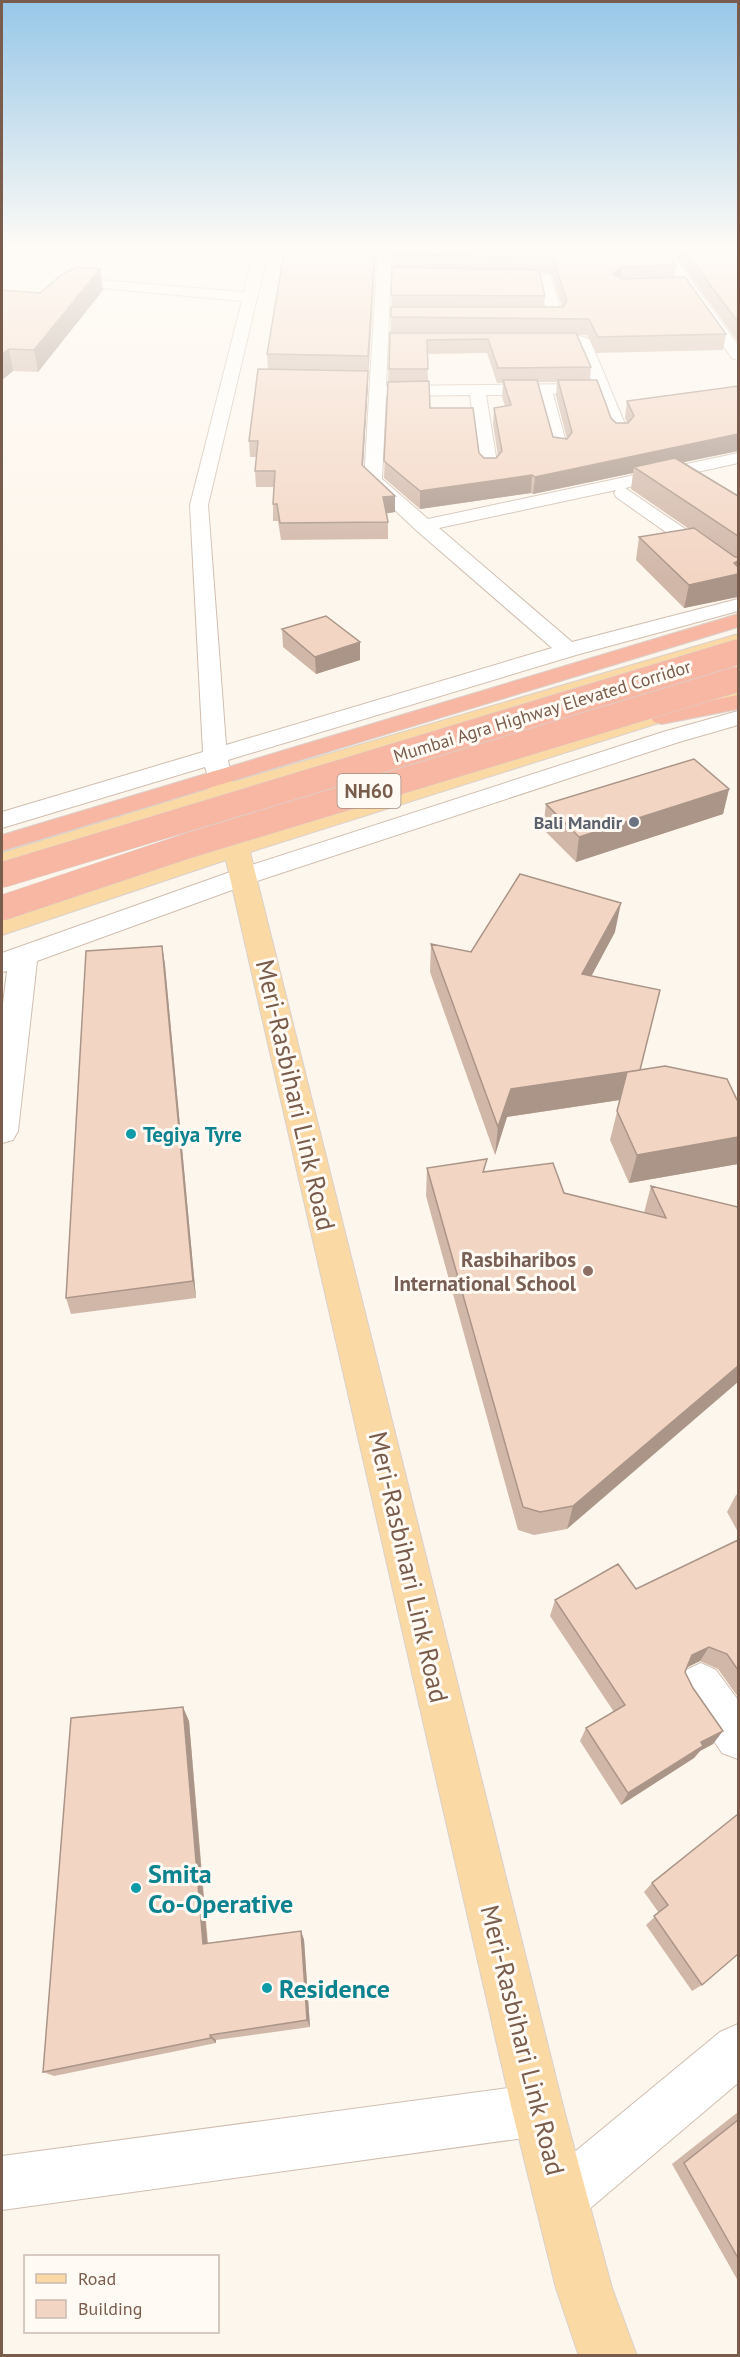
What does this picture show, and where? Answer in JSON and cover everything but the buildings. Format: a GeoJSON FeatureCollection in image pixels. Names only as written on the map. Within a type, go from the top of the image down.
{"type":"FeatureCollection","features":[{"type":"Feature","properties":{"kind":"highway"},"geometry":{"type":"LineString","coordinates":[[2,843],[219,775],[738,620]]}},
{"type":"Feature","properties":{"kind":"highway","name":"Mumbai Agra Highway Elevated Corridor"},"geometry":{"type":"LineString","coordinates":[[2,875],[738,652]]}},
{"type":"Feature","properties":{"kind":"highway","name":"Mumbai Agra Highway Elevated Corridor"},"geometry":{"type":"LineString","coordinates":[[2,908],[190,845],[738,679]]}},
{"type":"Feature","properties":{"kind":"highway"},"geometry":{"type":"LineString","coordinates":[[662,717],[738,702]]}},
{"type":"Feature","properties":{"kind":"main road"},"geometry":{"type":"LineString","coordinates":[[2,862],[219,775],[738,640]]}},
{"type":"Feature","properties":{"kind":"main road"},"geometry":{"type":"LineString","coordinates":[[2,926],[241,862],[738,691]]}},
{"type":"Feature","properties":{"kind":"main road","name":"Meri-Rasbihari Link Road"},"geometry":{"type":"LineString","coordinates":[[219,775],[538,2110],[584,2288],[608,2355]]}},
{"type":"Feature","properties":{"kind":"street"},"geometry":{"type":"LineString","coordinates":[[219,775],[199,505],[236,377],[240,357]]}},
{"type":"Feature","properties":{"kind":"street"},"geometry":{"type":"LineString","coordinates":[[381,357],[374,383],[373,481],[568,650]]}},
{"type":"Feature","properties":{"kind":"street"},"geometry":{"type":"LineString","coordinates":[[589,357],[620,434]]}},
{"type":"Feature","properties":{"kind":"street"},"geometry":{"type":"LineString","coordinates":[[374,383],[477,390],[603,389]]}},
{"type":"Feature","properties":{"kind":"street"},"geometry":{"type":"LineString","coordinates":[[477,390],[489,469]]}},
{"type":"Feature","properties":{"kind":"street"},"geometry":{"type":"LineString","coordinates":[[544,390],[559,450]]}},
{"type":"Feature","properties":{"kind":"street"},"geometry":{"type":"LineString","coordinates":[[423,526],[738,458]]}},
{"type":"Feature","properties":{"kind":"street"},"geometry":{"type":"LineString","coordinates":[[623,493],[738,574]]}},
{"type":"Feature","properties":{"kind":"street"},"geometry":{"type":"LineString","coordinates":[[2,820],[219,775],[568,650],[738,605]]}},
{"type":"Feature","properties":{"kind":"street"},"geometry":{"type":"LineString","coordinates":[[2,1131],[12,959],[241,862],[738,718]]}},
{"type":"Feature","properties":{"kind":"street"},"geometry":{"type":"LineString","coordinates":[[701,1685],[738,1737]]}},
{"type":"Feature","properties":{"kind":"street"},"geometry":{"type":"LineString","coordinates":[[562,2197],[738,2050]]}},
{"type":"Feature","properties":{"kind":"street"},"geometry":{"type":"LineString","coordinates":[[2,2183],[538,2110]]}},
{"type":"Feature","properties":{"kind":"place","name":"Bali Mandir"},"geometry":{"type":"Point","coordinates":[634,822]}},
{"type":"Feature","properties":{"kind":"place","name":"Tegiya Tyre"},"geometry":{"type":"Point","coordinates":[131,1134]}},
{"type":"Feature","properties":{"kind":"place","name":"Rasbiharibos International School"},"geometry":{"type":"Point","coordinates":[588,1271]}},
{"type":"Feature","properties":{"kind":"place","name":"Smita Co-Operative"},"geometry":{"type":"Point","coordinates":[136,1888]}},
{"type":"Feature","properties":{"kind":"place","name":"Residence"},"geometry":{"type":"Point","coordinates":[267,1988]}}]}
